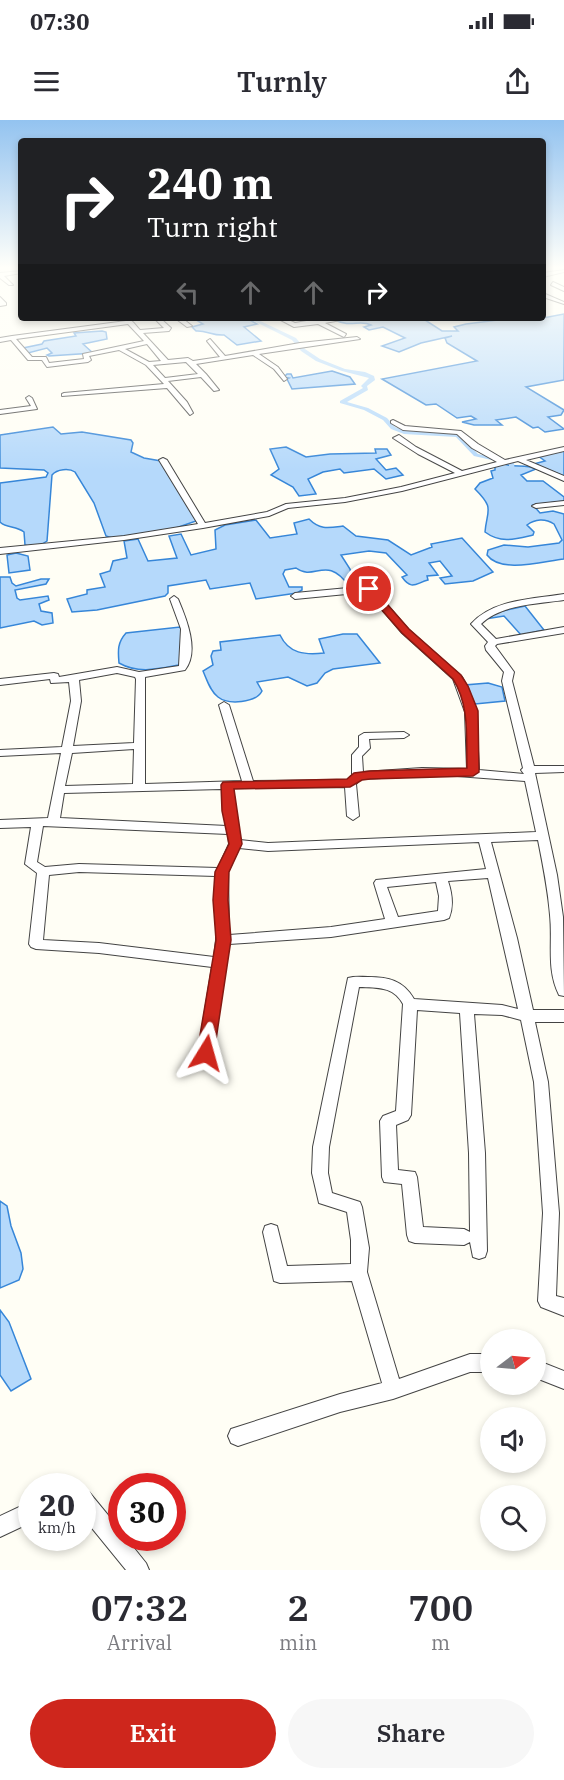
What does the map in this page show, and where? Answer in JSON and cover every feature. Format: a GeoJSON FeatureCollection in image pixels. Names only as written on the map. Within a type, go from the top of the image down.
{"type":"FeatureCollection","features":[{"type":"Feature","properties":{"kind":"street"},"geometry":{"type":"LineString","coordinates":[[0,340],[27,336]]}},
{"type":"Feature","properties":{"kind":"street"},"geometry":{"type":"LineString","coordinates":[[143,336],[166,362]]}},
{"type":"Feature","properties":{"kind":"street"},"geometry":{"type":"LineString","coordinates":[[12,338],[30,359],[44,358],[47,365],[88,360],[85,355],[149,342]]}},
{"type":"Feature","properties":{"kind":"street"},"geometry":{"type":"LineString","coordinates":[[193,363],[300,345],[357,339]]}},
{"type":"Feature","properties":{"kind":"street"},"geometry":{"type":"LineString","coordinates":[[210,341],[224,358]]}},
{"type":"Feature","properties":{"kind":"street"},"geometry":{"type":"LineString","coordinates":[[120,348],[148,364],[185,403],[190,413]]}},
{"type":"Feature","properties":{"kind":"street"},"geometry":{"type":"LineString","coordinates":[[254,353],[276,368],[284,379]]}},
{"type":"Feature","properties":{"kind":"street"},"geometry":{"type":"LineString","coordinates":[[148,364],[186,360],[193,363],[216,390]]}},
{"type":"Feature","properties":{"kind":"street"},"geometry":{"type":"LineString","coordinates":[[162,380],[204,375]]}},
{"type":"Feature","properties":{"kind":"street"},"geometry":{"type":"LineString","coordinates":[[64,395],[168,386]]}},
{"type":"Feature","properties":{"kind":"street"},"geometry":{"type":"LineString","coordinates":[[0,412],[35,408],[28,398]]}},
{"type":"Feature","properties":{"kind":"street"},"geometry":{"type":"LineString","coordinates":[[393,422],[403,428],[459,432],[475,446],[503,462]]}},
{"type":"Feature","properties":{"kind":"street"},"geometry":{"type":"LineString","coordinates":[[399,437],[397,438],[422,456],[437,460],[461,473]]}},
{"type":"Feature","properties":{"kind":"street"},"geometry":{"type":"LineString","coordinates":[[0,551],[124,538],[203,526],[269,514],[286,506],[345,500],[387,492],[564,449]]}},
{"type":"Feature","properties":{"kind":"street"},"geometry":{"type":"LineString","coordinates":[[519,459],[564,479]]}},
{"type":"Feature","properties":{"kind":"street"},"geometry":{"type":"LineString","coordinates":[[163,460],[203,526]]}},
{"type":"Feature","properties":{"kind":"street"},"geometry":{"type":"LineString","coordinates":[[536,506],[564,503]]}},
{"type":"Feature","properties":{"kind":"street"},"geometry":{"type":"LineString","coordinates":[[295,596],[369,589],[405,631],[457,677],[463,686],[472,711],[473,772]]}},
{"type":"Feature","properties":{"kind":"street"},"geometry":{"type":"LineString","coordinates":[[494,642],[476,624],[486,614],[513,605],[564,597]]}},
{"type":"Feature","properties":{"kind":"street"},"geometry":{"type":"LineString","coordinates":[[0,682],[54,676],[55,681],[117,670],[139,675],[182,668],[185,664],[186,629],[174,599]]}},
{"type":"Feature","properties":{"kind":"street"},"geometry":{"type":"LineString","coordinates":[[564,630],[494,642],[490,646],[509,672],[507,681],[522,738],[551,875],[560,949],[556,968],[564,991]]}},
{"type":"Feature","properties":{"kind":"street"},"geometry":{"type":"LineString","coordinates":[[139,675],[141,679],[139,788]]}},
{"type":"Feature","properties":{"kind":"street"},"geometry":{"type":"LineString","coordinates":[[53,822],[61,790],[76,701],[74,678]]}},
{"type":"Feature","properties":{"kind":"street"},"geometry":{"type":"LineString","coordinates":[[224,705],[248,784]]}},
{"type":"Feature","properties":{"kind":"street"},"geometry":{"type":"LineString","coordinates":[[353,816],[357,755],[365,748],[362,738],[404,735]]}},
{"type":"Feature","properties":{"kind":"street"},"geometry":{"type":"LineString","coordinates":[[0,753],[140,746]]}},
{"type":"Feature","properties":{"kind":"street"},"geometry":{"type":"LineString","coordinates":[[61,790],[228,785],[473,772],[528,774],[564,769]]}},
{"type":"Feature","properties":{"kind":"street"},"geometry":{"type":"LineString","coordinates":[[206,1053],[223,940],[220,900],[222,872],[236,844],[228,785]]}},
{"type":"Feature","properties":{"kind":"street"},"geometry":{"type":"LineString","coordinates":[[38,822],[31,864],[43,871],[79,868],[222,872]]}},
{"type":"Feature","properties":{"kind":"street"},"geometry":{"type":"LineString","coordinates":[[0,824],[53,822],[233,830]]}},
{"type":"Feature","properties":{"kind":"street"},"geometry":{"type":"LineString","coordinates":[[236,844],[268,847],[541,836]]}},
{"type":"Feature","properties":{"kind":"street"},"geometry":{"type":"LineString","coordinates":[[484,838],[541,1082],[551,1213],[547,1301],[564,1307]]}},
{"type":"Feature","properties":{"kind":"street"},"geometry":{"type":"LineString","coordinates":[[43,871],[36,944],[99,948],[219,963]]}},
{"type":"Feature","properties":{"kind":"street"},"geometry":{"type":"LineString","coordinates":[[393,923],[380,883],[494,873]]}},
{"type":"Feature","properties":{"kind":"street"},"geometry":{"type":"LineString","coordinates":[[223,940],[322,933],[444,915],[446,901],[440,877]]}},
{"type":"Feature","properties":{"kind":"street"},"geometry":{"type":"LineString","coordinates":[[393,1390],[358,1272],[361,1260],[360,1231],[354,1207],[325,1198],[322,1188],[320,1150],[324,1122],[353,982],[392,983],[405,992],[410,1004],[404,1115],[388,1121],[390,1177],[409,1177],[415,1235],[464,1236]]}},
{"type":"Feature","properties":{"kind":"street"},"geometry":{"type":"LineString","coordinates":[[410,1004],[501,1010],[525,1016],[564,1016]]}},
{"type":"Feature","properties":{"kind":"street"},"geometry":{"type":"LineString","coordinates":[[467,1009],[477,1152],[479,1251]]}},
{"type":"Feature","properties":{"kind":"street"},"geometry":{"type":"LineString","coordinates":[[271,1232],[280,1275],[358,1272]]}},
{"type":"Feature","properties":{"kind":"street"},"geometry":{"type":"LineString","coordinates":[[238,1436],[340,1403],[393,1390],[470,1363],[480,1363]]}},
{"type":"Feature","properties":{"kind":"street"},"geometry":{"type":"LineString","coordinates":[[546,1373],[564,1380]]}},
{"type":"Feature","properties":{"kind":"street"},"geometry":{"type":"LineString","coordinates":[[96,1516],[139,1570]]}},
{"type":"Feature","properties":{"kind":"street"},"geometry":{"type":"LineString","coordinates":[[0,1527],[18,1518]]}},
{"type":"Feature","properties":{"kind":"water"},"geometry":{"type":"Polygon","coordinates":[[[76,336],[107,336],[107,339],[83,344],[93,353],[49,356],[47,355],[52,353],[47,348],[28,353],[23,348],[42,344],[44,341],[76,336]]]}},
{"type":"Feature","properties":{"kind":"water"},"geometry":{"type":"Polygon","coordinates":[[[225,336],[255,336],[261,341],[237,345],[225,336]]]}},
{"type":"Feature","properties":{"kind":"water"},"geometry":{"type":"Polygon","coordinates":[[[400,336],[564,336],[564,380],[526,387],[564,410],[561,415],[548,417],[564,429],[545,432],[538,427],[533,428],[516,417],[496,420],[502,425],[474,425],[462,422],[476,419],[471,416],[457,418],[436,404],[426,405],[382,379],[477,361],[447,343],[445,338],[452,336],[421,343],[399,352],[382,346],[405,338],[400,336]]]}},
{"type":"Feature","properties":{"kind":"water"},"geometry":{"type":"Polygon","coordinates":[[[332,371],[350,377],[355,384],[292,389],[287,379],[289,378],[284,377],[287,374],[291,374],[293,378],[332,371]]]}},
{"type":"Feature","properties":{"kind":"water"},"geometry":{"type":"Polygon","coordinates":[[[53,427],[61,434],[82,432],[131,440],[133,443],[131,452],[144,458],[161,461],[196,521],[173,529],[112,538],[106,536],[94,503],[75,472],[63,470],[52,475],[47,541],[36,546],[25,545],[24,532],[0,522],[0,483],[46,477],[48,473],[44,470],[0,468],[0,435],[53,427]]]}},
{"type":"Feature","properties":{"kind":"water"},"geometry":{"type":"Polygon","coordinates":[[[286,447],[306,457],[376,453],[375,449],[387,449],[391,455],[376,459],[386,470],[396,468],[403,475],[386,479],[374,469],[344,473],[340,469],[323,472],[308,479],[316,494],[299,496],[293,487],[271,475],[279,469],[270,449],[286,447]]]}},
{"type":"Feature","properties":{"kind":"water"},"geometry":{"type":"Polygon","coordinates":[[[564,451],[564,476],[534,464],[545,461],[538,456],[564,451]]]}},
{"type":"Feature","properties":{"kind":"water"},"geometry":{"type":"Polygon","coordinates":[[[504,464],[536,469],[521,475],[527,481],[543,481],[564,497],[564,501],[533,505],[540,513],[553,511],[564,514],[564,559],[512,565],[494,561],[487,555],[488,550],[504,545],[528,547],[559,543],[562,540],[554,524],[544,520],[533,521],[527,525],[534,532],[533,535],[521,538],[509,540],[497,538],[485,532],[488,509],[485,501],[475,489],[480,483],[493,478],[491,471],[495,470],[495,466],[504,464]]]}},
{"type":"Feature","properties":{"kind":"water"},"geometry":{"type":"Polygon","coordinates":[[[309,519],[324,527],[343,526],[356,536],[388,540],[411,555],[432,547],[431,544],[462,538],[493,572],[473,581],[445,584],[440,578],[452,576],[440,561],[429,563],[438,575],[427,576],[428,580],[411,585],[402,577],[407,575],[386,553],[369,551],[341,555],[350,569],[354,585],[349,586],[334,572],[321,570],[309,572],[296,568],[285,570],[283,574],[289,587],[302,587],[302,590],[297,593],[256,599],[250,583],[210,589],[206,580],[168,586],[168,593],[165,596],[97,610],[72,612],[67,599],[87,594],[87,590],[105,587],[100,574],[110,571],[113,561],[127,558],[124,541],[138,539],[148,561],[177,558],[169,536],[181,534],[191,555],[216,549],[215,530],[225,525],[256,520],[270,538],[297,534],[294,523],[309,519]]]}},
{"type":"Feature","properties":{"kind":"water"},"geometry":{"type":"Polygon","coordinates":[[[16,553],[28,556],[30,570],[9,573],[7,555],[16,553]]]}},
{"type":"Feature","properties":{"kind":"water"},"geometry":{"type":"Polygon","coordinates":[[[0,577],[10,577],[16,586],[49,579],[46,584],[15,590],[20,600],[48,596],[49,600],[39,604],[41,611],[52,613],[53,623],[42,625],[34,621],[0,628],[0,577]]]}},
{"type":"Feature","properties":{"kind":"water"},"geometry":{"type":"Polygon","coordinates":[[[525,606],[544,630],[521,635],[504,616],[485,619],[498,612],[525,606]]]}},
{"type":"Feature","properties":{"kind":"water"},"geometry":{"type":"Polygon","coordinates":[[[180,627],[183,641],[179,665],[141,670],[119,663],[118,651],[126,633],[180,627]]]}},
{"type":"Feature","properties":{"kind":"water"},"geometry":{"type":"Polygon","coordinates":[[[343,634],[357,634],[380,663],[333,669],[325,673],[317,683],[307,686],[288,677],[257,682],[262,691],[259,695],[241,702],[223,700],[215,695],[203,671],[213,665],[211,656],[213,651],[221,650],[220,642],[280,635],[293,650],[317,654],[324,653],[319,639],[343,634]]]}},
{"type":"Feature","properties":{"kind":"water"},"geometry":{"type":"Polygon","coordinates":[[[488,683],[502,687],[505,701],[475,704],[465,685],[488,683]]]}},
{"type":"Feature","properties":{"kind":"water"},"geometry":{"type":"Polygon","coordinates":[[[0,1201],[7,1206],[11,1226],[21,1253],[23,1269],[19,1280],[0,1288],[0,1201]]]}},
{"type":"Feature","properties":{"kind":"water"},"geometry":{"type":"Polygon","coordinates":[[[0,1310],[9,1322],[31,1379],[11,1391],[0,1375],[0,1310]]]}},
{"type":"Feature","properties":{"kind":"waterway"},"geometry":{"type":"LineString","coordinates":[[287,336],[318,360],[343,370],[372,377],[372,380],[364,386],[366,389],[342,402],[366,409],[385,419],[393,428],[406,433],[458,436],[476,455],[512,463],[512,474],[515,478]]}},
{"type":"Feature","properties":{"kind":"route"},"geometry":{"type":"LineString","coordinates":[[206,1053],[223,940],[220,900],[222,872],[236,844],[229,811],[228,785],[350,783],[358,776],[473,772],[472,711],[463,686],[457,677],[405,631],[369,589]]}}]}
